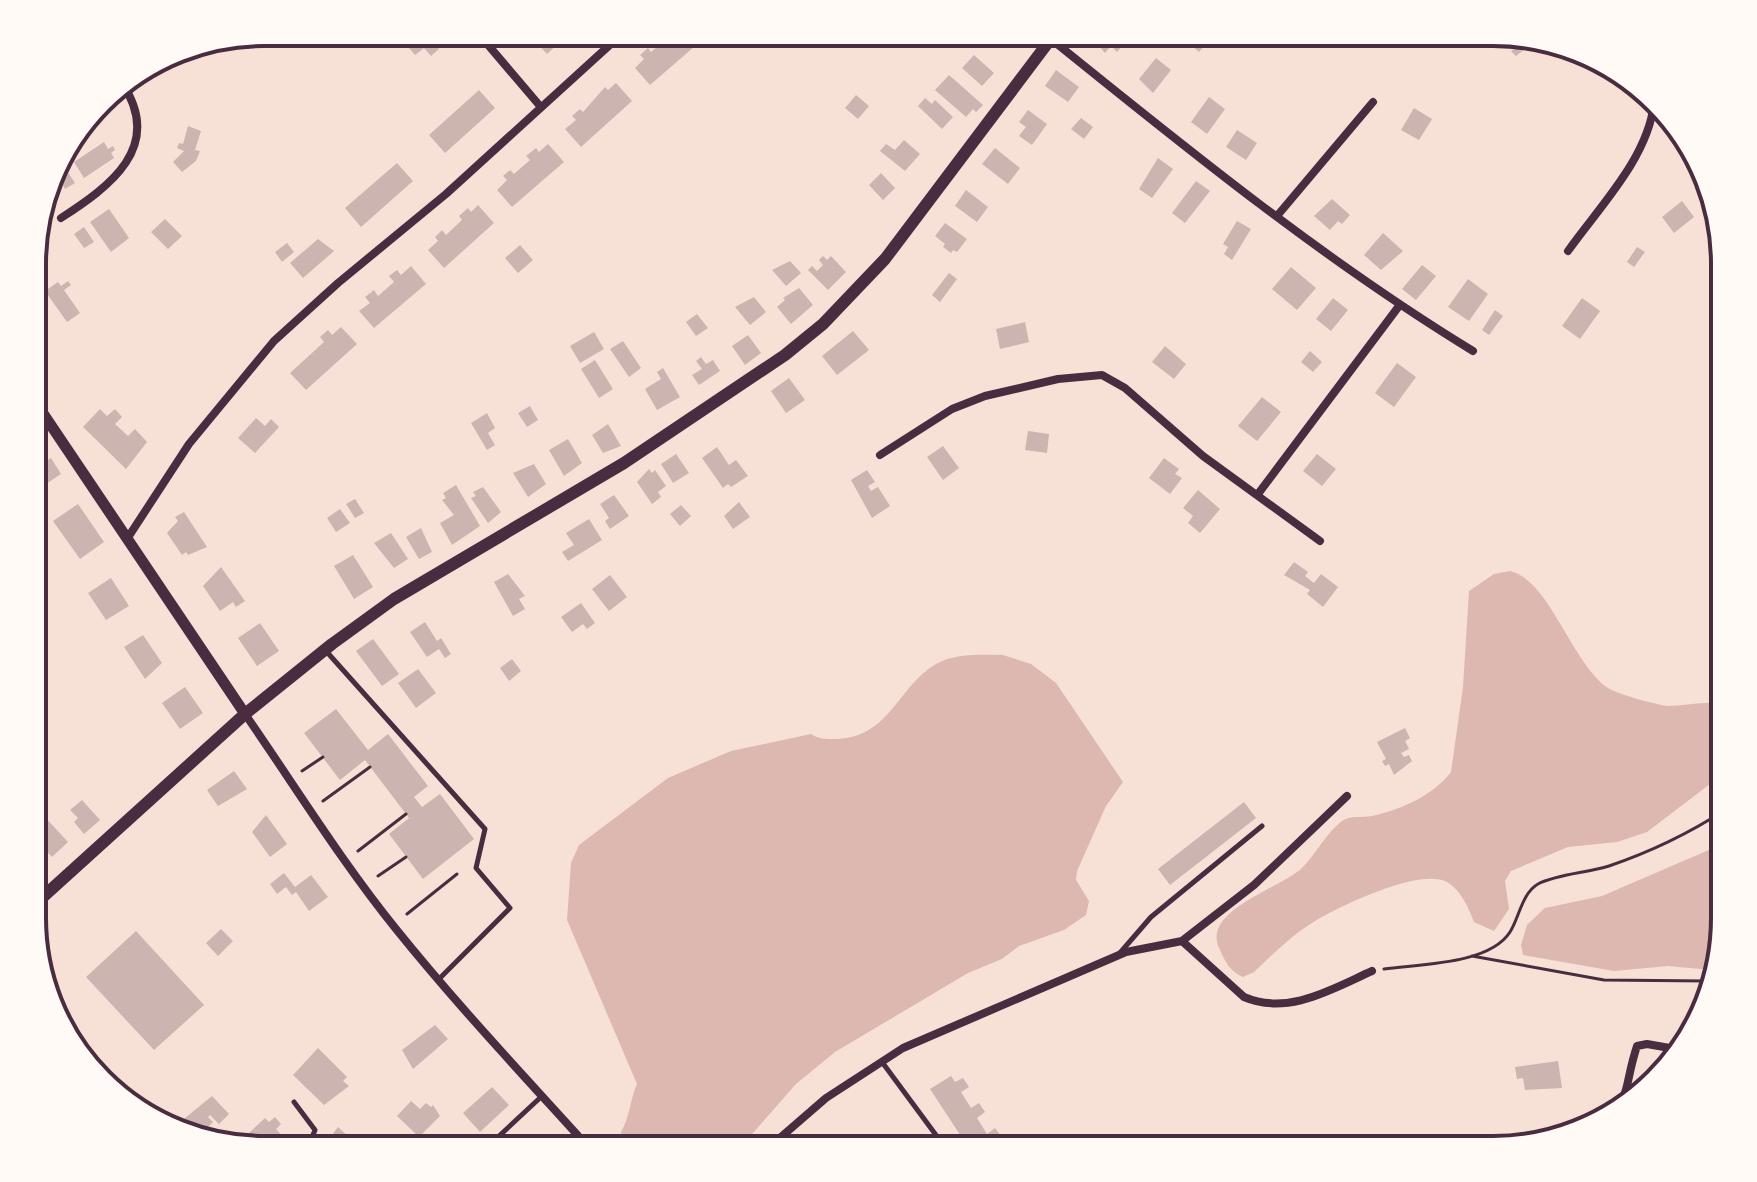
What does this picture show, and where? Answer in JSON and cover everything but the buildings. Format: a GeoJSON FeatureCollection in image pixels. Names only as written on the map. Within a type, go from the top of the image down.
{"type":"FeatureCollection","features":[{"type":"Feature","properties":{"kind":"main road"},"geometry":{"type":"LineString","coordinates":[[46,894],[245,714],[394,599],[624,463],[785,355],[823,324],[885,259],[1046,46]]}},
{"type":"Feature","properties":{"kind":"street"},"geometry":{"type":"LineString","coordinates":[[489,46],[540,106]]}},
{"type":"Feature","properties":{"kind":"street"},"geometry":{"type":"LineString","coordinates":[[127,539],[189,444],[274,341],[338,283],[446,194],[608,46]]}},
{"type":"Feature","properties":{"kind":"street"},"geometry":{"type":"LineString","coordinates":[[1066,46],[1277,216],[1399,306],[1473,351]]}},
{"type":"Feature","properties":{"kind":"street"},"geometry":{"type":"LineString","coordinates":[[61,218],[110,184],[125,168],[133,150],[136,128],[126,95]]}},
{"type":"Feature","properties":{"kind":"street"},"geometry":{"type":"LineString","coordinates":[[1277,216],[1373,102]]}},
{"type":"Feature","properties":{"kind":"street"},"geometry":{"type":"LineString","coordinates":[[1568,251],[1639,152],[1652,116]]}},
{"type":"Feature","properties":{"kind":"street"},"geometry":{"type":"LineString","coordinates":[[1258,494],[1399,306]]}},
{"type":"Feature","properties":{"kind":"street"},"geometry":{"type":"LineString","coordinates":[[880,455],[952,409],[985,396],[1058,379],[1102,375],[1125,388],[1203,456],[1320,541]]}},
{"type":"Feature","properties":{"kind":"street"},"geometry":{"type":"LineString","coordinates":[[46,418],[341,857],[438,980],[578,1136]]}},
{"type":"Feature","properties":{"kind":"street"},"geometry":{"type":"LineString","coordinates":[[782,1136],[826,1098],[881,1061],[936,1032],[1118,955],[1182,941],[1254,885],[1347,796]]}},
{"type":"Feature","properties":{"kind":"street"},"geometry":{"type":"LineString","coordinates":[[1182,941],[1244,997],[1255,1002],[1275,1005],[1307,1000],[1372,971]]}},
{"type":"Feature","properties":{"kind":"street"},"geometry":{"type":"LineString","coordinates":[[1629,1089],[1637,1046],[1647,1044],[1668,1048]]}},
{"type":"Feature","properties":{"kind":"lane"},"geometry":{"type":"LineString","coordinates":[[325,650],[485,829],[476,868],[510,908],[438,980]]}},
{"type":"Feature","properties":{"kind":"lane"},"geometry":{"type":"LineString","coordinates":[[1118,955],[1151,917],[1262,826]]}},
{"type":"Feature","properties":{"kind":"lane"},"geometry":{"type":"LineString","coordinates":[[881,1061],[937,1136]]}},
{"type":"Feature","properties":{"kind":"lane"},"geometry":{"type":"LineString","coordinates":[[499,1136],[542,1096]]}},
{"type":"Feature","properties":{"kind":"lane"},"geometry":{"type":"LineString","coordinates":[[294,1102],[315,1130],[313,1136]]}},
{"type":"Feature","properties":{"kind":"path"},"geometry":{"type":"LineString","coordinates":[[302,771],[323,757]]}},
{"type":"Feature","properties":{"kind":"path"},"geometry":{"type":"LineString","coordinates":[[323,801],[370,767]]}},
{"type":"Feature","properties":{"kind":"path"},"geometry":{"type":"LineString","coordinates":[[358,851],[406,814]]}},
{"type":"Feature","properties":{"kind":"path"},"geometry":{"type":"LineString","coordinates":[[1472,956],[1509,934],[1528,894],[1537,884],[1608,866],[1658,847],[1711,819]]}},
{"type":"Feature","properties":{"kind":"path"},"geometry":{"type":"LineString","coordinates":[[378,876],[406,857]]}},
{"type":"Feature","properties":{"kind":"path"},"geometry":{"type":"LineString","coordinates":[[407,914],[457,874]]}},
{"type":"Feature","properties":{"kind":"path"},"geometry":{"type":"LineString","coordinates":[[1372,971],[1472,956],[1604,980],[1701,981]]}},
{"type":"Feature","properties":{"kind":"shaded area"},"geometry":{"type":"Polygon","coordinates":[[[1510,571],[1524,577],[1537,589],[1583,661],[1608,688],[1668,706],[1711,704],[1711,783],[1647,832],[1617,842],[1568,847],[1511,871],[1505,881],[1509,909],[1494,931],[1474,922],[1467,905],[1452,885],[1435,879],[1419,880],[1380,890],[1326,914],[1307,926],[1254,972],[1243,977],[1239,975],[1224,959],[1217,936],[1221,924],[1231,912],[1302,868],[1331,831],[1345,819],[1372,816],[1405,806],[1435,788],[1451,772],[1463,687],[1469,591],[1494,574],[1510,571]]]}},
{"type":"Feature","properties":{"kind":"shaded area"},"geometry":{"type":"Polygon","coordinates":[[[1003,655],[1031,664],[1056,683],[1123,782],[1106,806],[1077,871],[1076,880],[1089,901],[1086,915],[1064,930],[1019,946],[1002,959],[968,973],[835,1052],[796,1084],[750,1136],[622,1136],[637,1084],[567,920],[571,863],[579,845],[668,778],[731,751],[811,734],[828,739],[854,736],[881,721],[912,685],[936,664],[960,656],[1003,655]]]}},
{"type":"Feature","properties":{"kind":"shaded area"},"geometry":{"type":"Polygon","coordinates":[[[1711,849],[1711,932],[1705,969],[1668,966],[1614,971],[1523,955],[1521,945],[1527,925],[1545,908],[1602,896],[1711,849]]]}}]}
